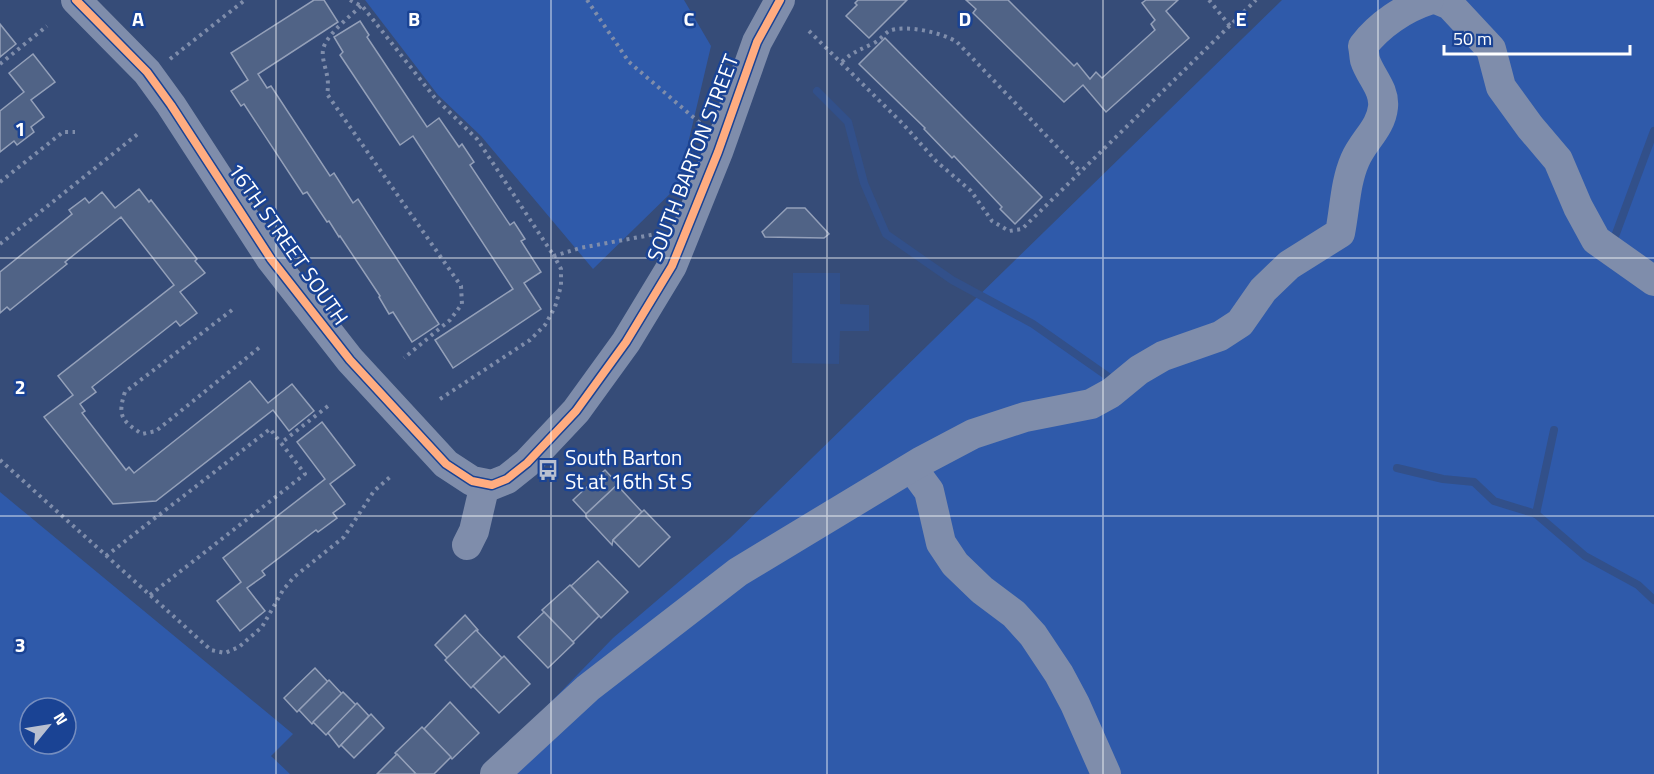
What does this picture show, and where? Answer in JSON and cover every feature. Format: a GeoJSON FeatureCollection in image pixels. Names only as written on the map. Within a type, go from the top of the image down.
{"type":"FeatureCollection","features":[{"type":"Feature","properties":{"kind":"street","name":"16TH STREET SOUTH"},"geometry":{"type":"LineString","coordinates":[[76,0],[147,72],[271,259],[350,360],[446,464],[472,481],[489,485]]}},
{"type":"Feature","properties":{"kind":"street","name":"SOUTH BARTON STREET"},"geometry":{"type":"LineString","coordinates":[[489,485],[507,479],[527,463],[576,411],[626,342],[672,266],[718,152],[757,42],[780,0]]}},
{"type":"Feature","properties":{"kind":"street"},"geometry":{"type":"LineString","coordinates":[[495,774],[588,688],[738,572],[973,434],[1025,417],[1091,404],[1111,393],[1139,370],[1163,356],[1220,336],[1239,323],[1263,291],[1288,265],[1340,232],[1345,210],[1347,180],[1356,157],[1375,130],[1383,106],[1380,89],[1365,60],[1363,46],[1374,31],[1416,4],[1429,0]]}},
{"type":"Feature","properties":{"kind":"street"},"geometry":{"type":"LineString","coordinates":[[1438,0],[1450,5],[1491,49],[1501,87],[1558,160],[1578,207],[1596,240],[1654,281]]}},
{"type":"Feature","properties":{"kind":"street"},"geometry":{"type":"LineString","coordinates":[[912,468],[929,491],[941,543],[955,564],[982,590],[1014,614],[1033,635],[1059,674],[1075,704],[1106,774]]}},
{"type":"Feature","properties":{"kind":"street"},"geometry":{"type":"LineString","coordinates":[[467,545],[489,485]]}},
{"type":"Feature","properties":{"kind":"path"},"geometry":{"type":"LineString","coordinates":[[147,72],[181,52],[245,0]]}},
{"type":"Feature","properties":{"kind":"path"},"geometry":{"type":"LineString","coordinates":[[350,0],[361,6],[435,98],[477,139],[555,256],[561,269],[561,286],[555,307],[544,325],[530,340],[440,399]]}},
{"type":"Feature","properties":{"kind":"path"},"geometry":{"type":"LineString","coordinates":[[587,0],[629,62],[703,125]]}},
{"type":"Feature","properties":{"kind":"path"},"geometry":{"type":"LineString","coordinates":[[1209,0],[1230,26]]}},
{"type":"Feature","properties":{"kind":"path"},"geometry":{"type":"LineString","coordinates":[[809,31],[842,62],[936,161],[971,190],[992,221],[1008,231],[1022,229],[1257,0]]}},
{"type":"Feature","properties":{"kind":"path"},"geometry":{"type":"LineString","coordinates":[[361,6],[329,37],[323,51],[329,82],[327,94],[461,286],[462,304],[450,320],[404,358]]}},
{"type":"Feature","properties":{"kind":"path"},"geometry":{"type":"LineString","coordinates":[[0,64],[47,26]]}},
{"type":"Feature","properties":{"kind":"path"},"geometry":{"type":"LineString","coordinates":[[842,62],[851,53],[878,41],[888,32],[903,28],[946,35],[957,42],[1080,171]]}},
{"type":"Feature","properties":{"kind":"path"},"geometry":{"type":"LineString","coordinates":[[0,182],[63,132],[75,132]]}},
{"type":"Feature","properties":{"kind":"path"},"geometry":{"type":"LineString","coordinates":[[0,244],[139,133]]}},
{"type":"Feature","properties":{"kind":"path"},"geometry":{"type":"LineString","coordinates":[[555,256],[580,248],[662,232]]}},
{"type":"Feature","properties":{"kind":"path"},"geometry":{"type":"LineString","coordinates":[[232,310],[125,392],[120,407],[126,423],[142,434],[156,431],[260,347]]}},
{"type":"Feature","properties":{"kind":"path"},"geometry":{"type":"LineString","coordinates":[[281,443],[328,406]]}},
{"type":"Feature","properties":{"kind":"path"},"geometry":{"type":"LineString","coordinates":[[106,556],[270,429],[304,474],[150,595]]}},
{"type":"Feature","properties":{"kind":"path"},"geometry":{"type":"LineString","coordinates":[[0,460],[211,650],[225,653],[239,647],[261,627],[283,590],[294,578],[344,537],[374,491],[390,477]]}},
{"type":"Feature","properties":{"kind":"shaded area"},"geometry":{"type":"Polygon","coordinates":[[[365,0],[684,0],[711,46],[678,186],[593,269],[481,136],[438,95],[365,0]]]}},
{"type":"Feature","properties":{"kind":"shaded area"},"geometry":{"type":"Polygon","coordinates":[[[1282,0],[1654,0],[1654,774],[481,774],[613,638],[730,538],[1282,0]]]}},
{"type":"Feature","properties":{"kind":"shaded area"},"geometry":{"type":"Polygon","coordinates":[[[793,273],[840,273],[840,304],[869,305],[869,331],[840,331],[839,364],[792,363],[793,273]]]}},
{"type":"Feature","properties":{"kind":"shaded area"},"geometry":{"type":"Polygon","coordinates":[[[0,492],[293,734],[271,756],[290,774],[0,774],[0,492]]]}},
{"type":"Feature","properties":{"kind":"building"},"geometry":{"type":"Polygon","coordinates":[[[314,0],[324,0],[338,22],[258,74],[267,88],[271,86],[330,176],[334,173],[353,203],[358,199],[439,324],[412,342],[393,312],[389,314],[380,296],[340,236],[329,221],[327,222],[307,192],[303,194],[244,104],[241,106],[231,91],[248,80],[231,53],[314,0]]]}},
{"type":"Feature","properties":{"kind":"building"},"geometry":{"type":"Polygon","coordinates":[[[858,0],[907,0],[869,38],[846,16],[857,5],[855,3],[858,0]]]}},
{"type":"Feature","properties":{"kind":"building"},"geometry":{"type":"Polygon","coordinates":[[[966,0],[1008,0],[1074,66],[1077,63],[1090,79],[1096,72],[1102,78],[1155,30],[1151,24],[1155,20],[1142,3],[1146,0],[1178,0],[1166,11],[1189,38],[1106,112],[1083,85],[1064,102],[973,13],[976,9],[966,0]]]}},
{"type":"Feature","properties":{"kind":"building"},"geometry":{"type":"Polygon","coordinates":[[[360,21],[369,35],[367,37],[427,127],[439,118],[459,147],[462,144],[474,162],[470,165],[510,225],[514,222],[525,239],[521,241],[541,272],[524,283],[541,309],[453,368],[435,340],[513,289],[413,136],[400,145],[340,55],[343,52],[334,37],[360,21]]]}},
{"type":"Feature","properties":{"kind":"building"},"geometry":{"type":"Polygon","coordinates":[[[0,24],[16,44],[0,57],[0,24]]]}},
{"type":"Feature","properties":{"kind":"building"},"geometry":{"type":"Polygon","coordinates":[[[885,38],[1042,197],[1015,224],[954,156],[952,158],[925,128],[859,64],[885,38]]]}},
{"type":"Feature","properties":{"kind":"building"},"geometry":{"type":"Polygon","coordinates":[[[33,54],[55,82],[31,100],[44,117],[31,127],[34,132],[17,145],[14,141],[0,152],[0,111],[24,92],[9,73],[33,54]]]}},
{"type":"Feature","properties":{"kind":"building"},"geometry":{"type":"Polygon","coordinates":[[[139,189],[149,202],[151,200],[197,259],[195,261],[205,273],[180,292],[197,313],[180,326],[176,321],[92,387],[96,392],[80,404],[85,411],[82,413],[126,470],[129,467],[134,473],[250,381],[268,403],[292,384],[314,411],[289,431],[273,410],[156,501],[113,504],[44,417],[73,395],[58,376],[174,285],[121,217],[10,310],[7,307],[0,313],[0,272],[72,214],[69,210],[85,198],[89,203],[102,192],[115,208],[139,189]]]}},
{"type":"Feature","properties":{"kind":"building"},"geometry":{"type":"Polygon","coordinates":[[[787,208],[805,208],[829,234],[824,238],[765,237],[762,232],[787,208]]]}},
{"type":"Feature","properties":{"kind":"building"},"geometry":{"type":"Polygon","coordinates":[[[322,422],[355,465],[330,484],[345,504],[333,513],[337,518],[318,532],[316,530],[262,571],[265,575],[247,588],[265,611],[240,631],[217,601],[241,582],[223,558],[325,479],[297,442],[322,422]]]}},
{"type":"Feature","properties":{"kind":"building"},"geometry":{"type":"Polygon","coordinates":[[[605,470],[618,484],[586,514],[573,500],[605,470]]]}},
{"type":"Feature","properties":{"kind":"building"},"geometry":{"type":"Polygon","coordinates":[[[617,485],[642,512],[613,540],[612,545],[586,517],[586,514],[617,485]]]}},
{"type":"Feature","properties":{"kind":"building"},"geometry":{"type":"Polygon","coordinates":[[[644,510],[670,537],[639,567],[613,540],[644,510]]]}},
{"type":"Feature","properties":{"kind":"building"},"geometry":{"type":"Polygon","coordinates":[[[598,561],[628,592],[601,618],[571,586],[598,561]]]}},
{"type":"Feature","properties":{"kind":"building"},"geometry":{"type":"Polygon","coordinates":[[[570,585],[599,616],[573,642],[542,610],[570,585]]]}},
{"type":"Feature","properties":{"kind":"building"},"geometry":{"type":"Polygon","coordinates":[[[544,612],[574,643],[548,668],[518,637],[544,612]]]}},
{"type":"Feature","properties":{"kind":"building"},"geometry":{"type":"Polygon","coordinates":[[[465,615],[478,630],[447,658],[435,645],[465,615]]]}},
{"type":"Feature","properties":{"kind":"building"},"geometry":{"type":"Polygon","coordinates":[[[476,630],[502,658],[471,688],[445,660],[476,630]]]}},
{"type":"Feature","properties":{"kind":"building"},"geometry":{"type":"Polygon","coordinates":[[[504,656],[530,684],[499,713],[473,686],[504,656]]]}},
{"type":"Feature","properties":{"kind":"building"},"geometry":{"type":"Polygon","coordinates":[[[315,668],[328,682],[297,712],[284,698],[315,668]]]}},
{"type":"Feature","properties":{"kind":"building"},"geometry":{"type":"Polygon","coordinates":[[[329,680],[342,694],[312,724],[299,710],[329,680]]]}},
{"type":"Feature","properties":{"kind":"building"},"geometry":{"type":"Polygon","coordinates":[[[343,692],[356,705],[326,735],[313,722],[343,692]]]}},
{"type":"Feature","properties":{"kind":"building"},"geometry":{"type":"Polygon","coordinates":[[[450,702],[479,733],[452,759],[424,729],[450,702]]]}},
{"type":"Feature","properties":{"kind":"building"},"geometry":{"type":"Polygon","coordinates":[[[357,703],[369,716],[339,747],[328,733],[357,703]]]}},
{"type":"Feature","properties":{"kind":"building"},"geometry":{"type":"Polygon","coordinates":[[[371,714],[384,728],[354,758],[341,745],[371,714]]]}},
{"type":"Feature","properties":{"kind":"building"},"geometry":{"type":"Polygon","coordinates":[[[422,727],[451,757],[434,774],[416,774],[395,753],[422,727]]]}},
{"type":"Feature","properties":{"kind":"building"},"geometry":{"type":"Polygon","coordinates":[[[397,754],[416,774],[377,774],[397,754]]]}},
{"type":"Feature","properties":{"kind":"waterway"},"geometry":{"type":"LineString","coordinates":[[817,91],[848,122],[864,183],[886,234],[952,280],[1033,324],[1110,378]]}},
{"type":"Feature","properties":{"kind":"waterway"},"geometry":{"type":"LineString","coordinates":[[1614,239],[1654,131]]}},
{"type":"Feature","properties":{"kind":"waterway"},"geometry":{"type":"LineString","coordinates":[[1536,514],[1554,430]]}},
{"type":"Feature","properties":{"kind":"waterway"},"geometry":{"type":"LineString","coordinates":[[1397,468],[1443,479],[1474,482],[1494,501],[1536,514],[1585,556],[1638,585],[1654,600]]}},
{"type":"Feature","properties":{"kind":"cycle path"},"geometry":{"type":"LineString","coordinates":[[76,0],[147,72],[271,259],[350,360],[446,464],[472,481],[492,485],[507,479],[527,463],[576,411],[626,342],[672,266],[718,152],[757,42],[780,0]]}},
{"type":"Feature","properties":{"kind":"place","name":"South Barton St at 16th St S"},"geometry":{"type":"Point","coordinates":[548,470]}}]}
